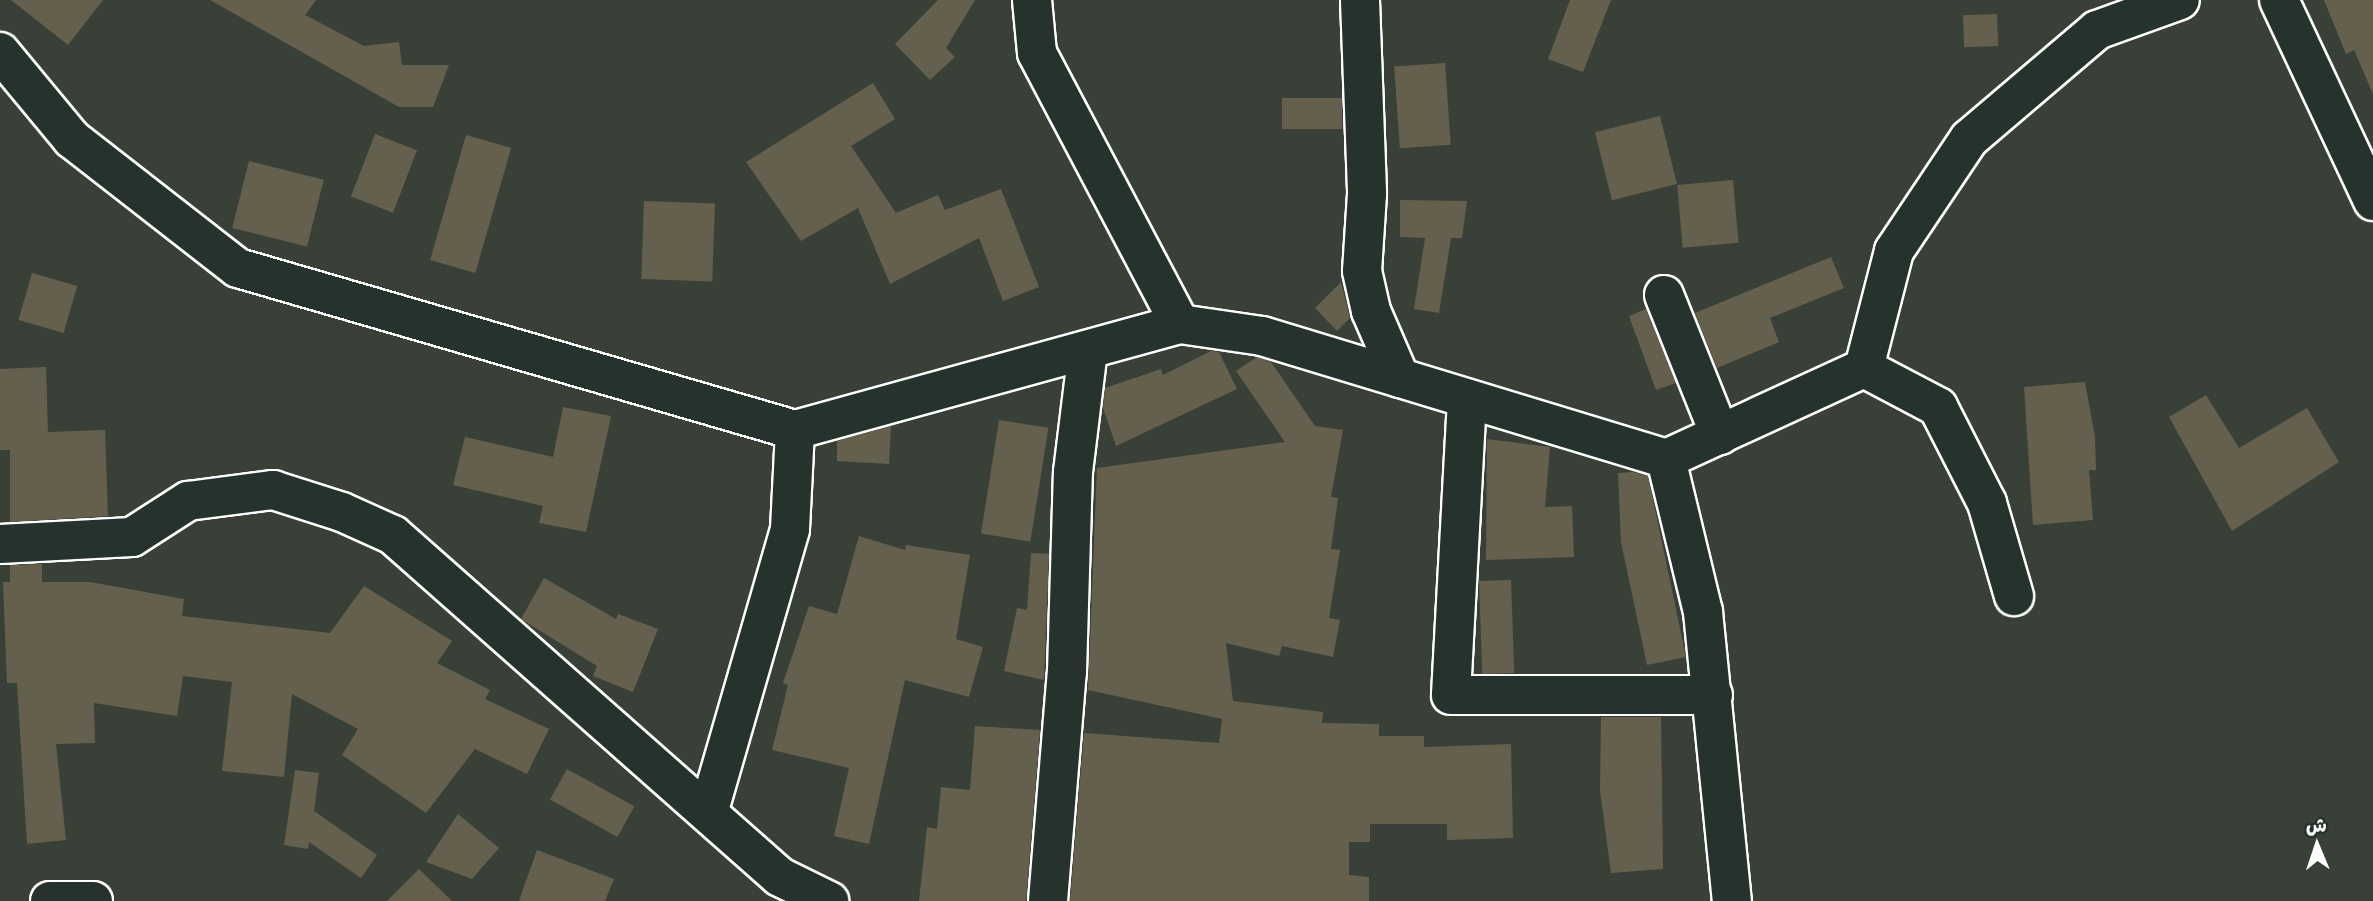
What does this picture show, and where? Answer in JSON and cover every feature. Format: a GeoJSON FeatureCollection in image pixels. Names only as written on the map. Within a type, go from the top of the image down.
{"type":"FeatureCollection","features":[{"type":"Feature","properties":{"kind":"street"},"geometry":{"type":"LineString","coordinates":[[1032,0],[1037,53],[1180,324]]}},
{"type":"Feature","properties":{"kind":"street"},"geometry":{"type":"LineString","coordinates":[[1360,0],[1367,194],[1362,271],[1371,312],[1400,378]]}},
{"type":"Feature","properties":{"kind":"street"},"geometry":{"type":"LineString","coordinates":[[1864,368],[1894,251],[1969,139],[2097,30],[2180,0]]}},
{"type":"Feature","properties":{"kind":"street"},"geometry":{"type":"LineString","coordinates":[[2279,0],[2373,201]]}},
{"type":"Feature","properties":{"kind":"street"},"geometry":{"type":"LineString","coordinates":[[0,52],[72,139],[238,268],[795,430],[1180,324],[1262,336],[1667,459],[1864,368]]}},
{"type":"Feature","properties":{"kind":"street"},"geometry":{"type":"LineString","coordinates":[[1664,295],[1720,435]]}},
{"type":"Feature","properties":{"kind":"street"},"geometry":{"type":"LineString","coordinates":[[1048,901],[1067,672],[1073,472],[1088,350]]}},
{"type":"Feature","properties":{"kind":"street"},"geometry":{"type":"LineString","coordinates":[[1864,368],[1938,407],[1987,503],[2014,596]]}},
{"type":"Feature","properties":{"kind":"street"},"geometry":{"type":"LineString","coordinates":[[1467,399],[1451,695],[1713,695]]}},
{"type":"Feature","properties":{"kind":"street"},"geometry":{"type":"LineString","coordinates":[[709,810],[790,529],[795,430]]}},
{"type":"Feature","properties":{"kind":"street"},"geometry":{"type":"LineString","coordinates":[[1667,459],[1703,612],[1732,901]]}},
{"type":"Feature","properties":{"kind":"street"},"geometry":{"type":"LineString","coordinates":[[0,544],[132,537],[188,501],[272,490],[342,512],[393,535],[709,810],[780,877],[830,901]]}},
{"type":"Feature","properties":{"kind":"street"},"geometry":{"type":"LineString","coordinates":[[50,901],[93,901]]}},
{"type":"Feature","properties":{"kind":"building"},"geometry":{"type":"Polygon","coordinates":[[[11,0],[103,0],[68,45],[11,0]]]}},
{"type":"Feature","properties":{"kind":"building"},"geometry":{"type":"Polygon","coordinates":[[[210,0],[316,0],[305,15],[364,46],[399,42],[402,65],[449,65],[433,107],[399,107],[210,0]]]}},
{"type":"Feature","properties":{"kind":"building"},"geometry":{"type":"Polygon","coordinates":[[[938,0],[975,0],[946,48],[955,57],[930,80],[895,44],[938,0]]]}},
{"type":"Feature","properties":{"kind":"building"},"geometry":{"type":"Polygon","coordinates":[[[1570,0],[1611,0],[1583,72],[1548,59],[1570,0]]]}},
{"type":"Feature","properties":{"kind":"building"},"geometry":{"type":"Polygon","coordinates":[[[2324,0],[2373,0],[2373,94],[2354,50],[2346,54],[2324,0]]]}},
{"type":"Feature","properties":{"kind":"building"},"geometry":{"type":"Polygon","coordinates":[[[1997,14],[1998,46],[1964,47],[1963,15],[1997,14]]]}},
{"type":"Feature","properties":{"kind":"building"},"geometry":{"type":"Polygon","coordinates":[[[1445,63],[1451,145],[1400,148],[1394,67],[1445,63]]]}},
{"type":"Feature","properties":{"kind":"building"},"geometry":{"type":"Polygon","coordinates":[[[873,83],[895,119],[851,146],[896,213],[938,195],[945,210],[1001,189],[1039,287],[1003,301],[979,238],[890,284],[858,208],[801,241],[746,162],[873,83]]]}},
{"type":"Feature","properties":{"kind":"building"},"geometry":{"type":"Polygon","coordinates":[[[1282,98],[1342,98],[1342,129],[1282,129],[1282,98]]]}},
{"type":"Feature","properties":{"kind":"building"},"geometry":{"type":"Polygon","coordinates":[[[1660,116],[1677,184],[1612,200],[1595,132],[1660,116]]]}},
{"type":"Feature","properties":{"kind":"building"},"geometry":{"type":"Polygon","coordinates":[[[375,134],[417,150],[393,213],[351,197],[375,134]]]}},
{"type":"Feature","properties":{"kind":"building"},"geometry":{"type":"Polygon","coordinates":[[[466,135],[511,148],[475,273],[430,260],[466,135]]]}},
{"type":"Feature","properties":{"kind":"building"},"geometry":{"type":"Polygon","coordinates":[[[249,161],[324,180],[307,247],[232,228],[249,161]]]}},
{"type":"Feature","properties":{"kind":"building"},"geometry":{"type":"Polygon","coordinates":[[[1733,180],[1738,243],[1683,248],[1677,185],[1733,180]]]}},
{"type":"Feature","properties":{"kind":"building"},"geometry":{"type":"Polygon","coordinates":[[[1400,200],[1467,201],[1462,238],[1451,238],[1439,313],[1414,309],[1425,238],[1400,237],[1400,200]]]}},
{"type":"Feature","properties":{"kind":"building"},"geometry":{"type":"Polygon","coordinates":[[[644,201],[715,203],[712,281],[641,279],[644,201]]]}},
{"type":"Feature","properties":{"kind":"building"},"geometry":{"type":"Polygon","coordinates":[[[1831,257],[1844,288],[1770,318],[1779,342],[1717,368],[1695,313],[1831,257]]]}},
{"type":"Feature","properties":{"kind":"building"},"geometry":{"type":"Polygon","coordinates":[[[32,273],[77,286],[64,333],[18,320],[32,273]]]}},
{"type":"Feature","properties":{"kind":"building"},"geometry":{"type":"Polygon","coordinates":[[[1341,282],[1350,318],[1337,331],[1315,308],[1341,282]]]}},
{"type":"Feature","properties":{"kind":"building"},"geometry":{"type":"Polygon","coordinates":[[[1646,309],[1676,383],[1656,390],[1629,316],[1646,309]]]}},
{"type":"Feature","properties":{"kind":"building"},"geometry":{"type":"Polygon","coordinates":[[[1211,351],[1219,352],[1237,389],[1116,446],[1103,408],[1105,388],[1161,369],[1163,375],[1211,351]]]}},
{"type":"Feature","properties":{"kind":"building"},"geometry":{"type":"Polygon","coordinates":[[[1257,357],[1271,362],[1315,426],[1343,430],[1331,497],[1338,498],[1331,549],[1340,550],[1329,618],[1340,620],[1333,657],[1282,646],[1279,656],[1226,643],[1233,701],[1323,712],[1322,723],[1379,724],[1379,736],[1424,736],[1424,747],[1511,744],[1513,838],[1447,840],[1447,824],[1370,824],[1370,842],[1349,842],[1349,875],[1369,877],[1369,901],[1070,901],[1084,733],[1219,743],[1222,719],[1088,690],[1097,468],[1285,442],[1236,371],[1257,357]]]}},
{"type":"Feature","properties":{"kind":"building"},"geometry":{"type":"Polygon","coordinates":[[[46,367],[48,432],[105,430],[108,516],[10,522],[10,450],[0,450],[0,369],[46,367]]]}},
{"type":"Feature","properties":{"kind":"building"},"geometry":{"type":"Polygon","coordinates":[[[2085,382],[2095,437],[2096,470],[2089,470],[2093,520],[2033,525],[2024,387],[2085,382]]]}},
{"type":"Feature","properties":{"kind":"building"},"geometry":{"type":"Polygon","coordinates":[[[2206,395],[2239,448],[2307,408],[2339,462],[2232,531],[2169,417],[2206,395]]]}},
{"type":"Feature","properties":{"kind":"building"},"geometry":{"type":"Polygon","coordinates":[[[563,407],[611,416],[586,532],[539,523],[543,506],[453,485],[465,437],[553,457],[563,407]]]}},
{"type":"Feature","properties":{"kind":"building"},"geometry":{"type":"Polygon","coordinates":[[[999,420],[1048,428],[1030,541],[981,534],[999,420]]]}},
{"type":"Feature","properties":{"kind":"building"},"geometry":{"type":"Polygon","coordinates":[[[891,426],[889,464],[837,461],[837,441],[891,426]]]}},
{"type":"Feature","properties":{"kind":"building"},"geometry":{"type":"Polygon","coordinates":[[[1487,439],[1550,447],[1545,507],[1572,506],[1574,557],[1486,560],[1487,439]]]}},
{"type":"Feature","properties":{"kind":"building"},"geometry":{"type":"Polygon","coordinates":[[[1633,472],[1648,476],[1686,657],[1647,665],[1621,542],[1618,473],[1633,472]]]}},
{"type":"Feature","properties":{"kind":"building"},"geometry":{"type":"Polygon","coordinates":[[[859,536],[905,550],[906,545],[970,555],[956,639],[983,647],[969,697],[905,680],[869,844],[834,836],[849,768],[772,750],[788,685],[783,683],[809,606],[837,614],[859,536]]]}},
{"type":"Feature","properties":{"kind":"building"},"geometry":{"type":"Polygon","coordinates":[[[1031,553],[1049,554],[1044,680],[1004,671],[1017,608],[1027,610],[1031,553]]]}},
{"type":"Feature","properties":{"kind":"building"},"geometry":{"type":"Polygon","coordinates":[[[42,564],[42,582],[90,582],[184,599],[182,616],[330,633],[364,586],[452,641],[437,663],[490,690],[485,699],[549,729],[527,774],[475,749],[426,813],[342,755],[358,729],[292,694],[284,777],[222,771],[232,682],[183,676],[177,716],[94,703],[95,743],[56,744],[66,840],[27,844],[17,683],[7,683],[3,582],[10,582],[10,565],[42,564]]]}},
{"type":"Feature","properties":{"kind":"building"},"geometry":{"type":"Polygon","coordinates":[[[544,578],[616,619],[618,614],[658,629],[633,692],[593,676],[597,666],[521,619],[544,578]]]}},
{"type":"Feature","properties":{"kind":"building"},"geometry":{"type":"Polygon","coordinates":[[[1511,580],[1514,673],[1482,674],[1479,581],[1511,580]]]}},
{"type":"Feature","properties":{"kind":"building"},"geometry":{"type":"Polygon","coordinates":[[[1601,717],[1661,717],[1663,869],[1611,873],[1600,790],[1601,717]]]}},
{"type":"Feature","properties":{"kind":"building"},"geometry":{"type":"Polygon","coordinates":[[[975,726],[1040,730],[1026,901],[919,901],[927,827],[937,829],[941,787],[970,790],[975,726]]]}},
{"type":"Feature","properties":{"kind":"building"},"geometry":{"type":"Polygon","coordinates":[[[567,769],[634,806],[617,837],[550,800],[567,769]]]}},
{"type":"Feature","properties":{"kind":"building"},"geometry":{"type":"Polygon","coordinates":[[[295,770],[319,773],[314,811],[377,855],[361,878],[309,842],[308,849],[284,845],[295,770]]]}},
{"type":"Feature","properties":{"kind":"building"},"geometry":{"type":"Polygon","coordinates":[[[458,814],[499,848],[472,879],[426,862],[458,814]]]}},
{"type":"Feature","properties":{"kind":"building"},"geometry":{"type":"Polygon","coordinates":[[[537,850],[614,879],[605,901],[519,901],[537,850]]]}},
{"type":"Feature","properties":{"kind":"building"},"geometry":{"type":"Polygon","coordinates":[[[419,869],[452,901],[387,901],[419,869]]]}}]}
